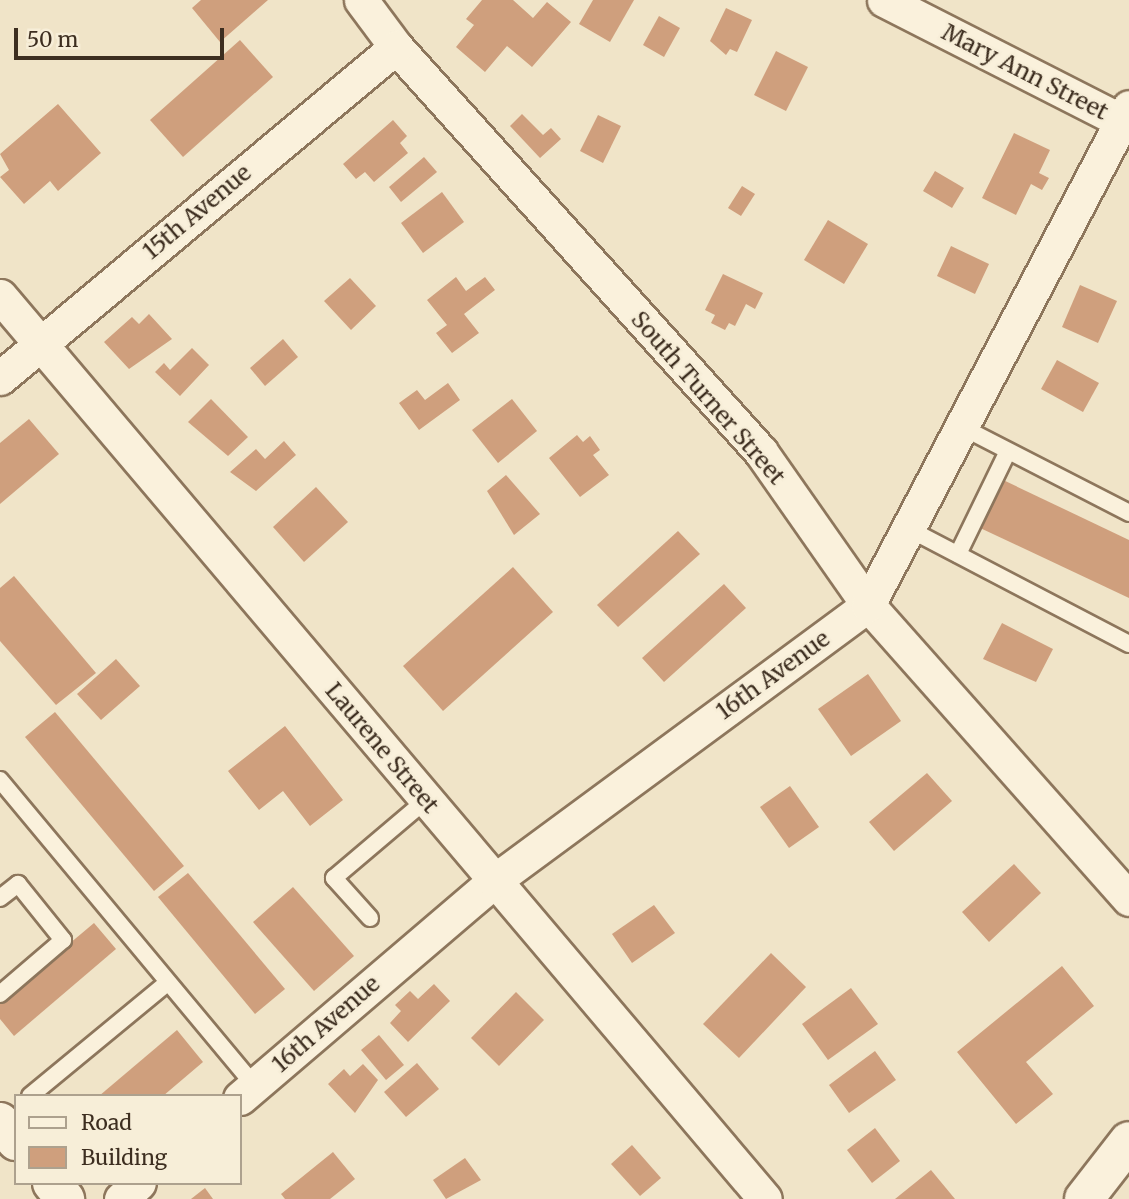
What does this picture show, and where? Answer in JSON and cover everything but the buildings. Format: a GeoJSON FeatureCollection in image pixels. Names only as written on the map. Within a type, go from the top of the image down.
{"type":"FeatureCollection","features":[{"type":"Feature","properties":{"kind":"street","name":"South Turner Street"},"geometry":{"type":"LineString","coordinates":[[361,0],[396,47],[761,452],[868,606],[1129,899]]}},
{"type":"Feature","properties":{"kind":"street","name":"Mary Ann Street"},"geometry":{"type":"LineString","coordinates":[[884,0],[1126,118]]}},
{"type":"Feature","properties":{"kind":"street","name":"15th Avenue"},"geometry":{"type":"LineString","coordinates":[[0,378],[396,47]]}},
{"type":"Feature","properties":{"kind":"street","name":"16th Avenue"},"geometry":{"type":"LineString","coordinates":[[247,1092],[494,881],[868,606],[1126,118]]}},
{"type":"Feature","properties":{"kind":"street","name":"Laurene Street"},"geometry":{"type":"LineString","coordinates":[[0,296],[765,1199]]}},
{"type":"Feature","properties":{"kind":"street"},"geometry":{"type":"LineString","coordinates":[[0,1122],[14,1139]]}},
{"type":"Feature","properties":{"kind":"street"},"geometry":{"type":"LineString","coordinates":[[1084,1199],[1129,1142]]}},
{"type":"Feature","properties":{"kind":"street"},"geometry":{"type":"LineString","coordinates":[[54,1185],[65,1199]]}},
{"type":"Feature","properties":{"kind":"street"},"geometry":{"type":"LineString","coordinates":[[121,1199],[137,1185]]}},
{"type":"Feature","properties":{"kind":"lane"},"geometry":{"type":"LineString","coordinates":[[962,427],[1129,513]]}},
{"type":"Feature","properties":{"kind":"lane"},"geometry":{"type":"LineString","coordinates":[[958,554],[1008,451]]}},
{"type":"Feature","properties":{"kind":"lane"},"geometry":{"type":"LineString","coordinates":[[909,528],[1129,644]]}},
{"type":"Feature","properties":{"kind":"lane"},"geometry":{"type":"LineString","coordinates":[[0,780],[167,982],[247,1092]]}},
{"type":"Feature","properties":{"kind":"lane"},"geometry":{"type":"LineString","coordinates":[[370,919],[334,878],[426,800]]}},
{"type":"Feature","properties":{"kind":"lane"},"geometry":{"type":"LineString","coordinates":[[0,898],[18,884],[63,940],[0,994]]}},
{"type":"Feature","properties":{"kind":"lane"},"geometry":{"type":"LineString","coordinates":[[32,1094],[167,982]]}},
{"type":"Feature","properties":{"kind":"lane"},"geometry":{"type":"LineString","coordinates":[[0,1122],[14,1110]]}}]}
